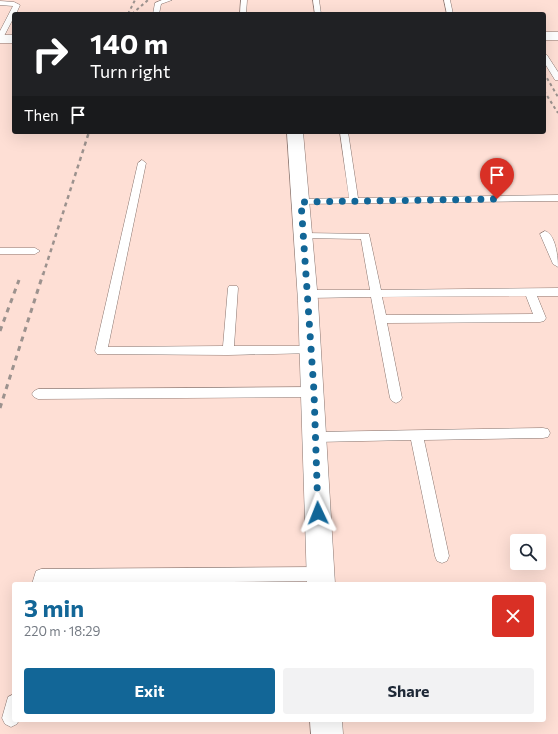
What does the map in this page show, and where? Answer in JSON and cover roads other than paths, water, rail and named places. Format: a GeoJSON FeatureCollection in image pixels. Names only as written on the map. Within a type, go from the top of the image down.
{"type":"FeatureCollection","features":[{"type":"Feature","properties":{"kind":"street"},"geometry":{"type":"LineString","coordinates":[[546,36],[558,36]]}},
{"type":"Feature","properties":{"kind":"street"},"geometry":{"type":"LineString","coordinates":[[0,39],[12,39]]}},
{"type":"Feature","properties":{"kind":"street"},"geometry":{"type":"LineString","coordinates":[[295,134],[304,236],[314,392],[321,579]]}},
{"type":"Feature","properties":{"kind":"street"},"geometry":{"type":"LineString","coordinates":[[326,722],[327,734]]}},
{"type":"Feature","properties":{"kind":"lane"},"geometry":{"type":"LineString","coordinates":[[156,12],[158,3],[169,0]]}},
{"type":"Feature","properties":{"kind":"lane"},"geometry":{"type":"LineString","coordinates":[[243,12],[244,0]]}},
{"type":"Feature","properties":{"kind":"lane"},"geometry":{"type":"LineString","coordinates":[[316,0],[318,12]]}},
{"type":"Feature","properties":{"kind":"lane"},"geometry":{"type":"LineString","coordinates":[[447,0],[450,12]]}},
{"type":"Feature","properties":{"kind":"lane"},"geometry":{"type":"LineString","coordinates":[[0,3],[14,4],[17,6],[14,12]]}},
{"type":"Feature","properties":{"kind":"lane"},"geometry":{"type":"LineString","coordinates":[[0,39],[12,16]]}},
{"type":"Feature","properties":{"kind":"lane"},"geometry":{"type":"LineString","coordinates":[[546,60],[558,78]]}},
{"type":"Feature","properties":{"kind":"lane"},"geometry":{"type":"LineString","coordinates":[[344,134],[354,201]]}},
{"type":"Feature","properties":{"kind":"lane"},"geometry":{"type":"LineString","coordinates":[[142,163],[101,351],[311,350]]}},
{"type":"Feature","properties":{"kind":"lane"},"geometry":{"type":"LineString","coordinates":[[301,202],[558,198]]}},
{"type":"Feature","properties":{"kind":"lane"},"geometry":{"type":"LineString","coordinates":[[545,234],[558,264]]}},
{"type":"Feature","properties":{"kind":"lane"},"geometry":{"type":"LineString","coordinates":[[304,236],[365,236],[396,398]]}},
{"type":"Feature","properties":{"kind":"lane"},"geometry":{"type":"LineString","coordinates":[[0,251],[34,251]]}},
{"type":"Feature","properties":{"kind":"lane"},"geometry":{"type":"LineString","coordinates":[[228,351],[232,288]]}},
{"type":"Feature","properties":{"kind":"lane"},"geometry":{"type":"LineString","coordinates":[[380,319],[540,318],[530,292]]}},
{"type":"Feature","properties":{"kind":"lane"},"geometry":{"type":"LineString","coordinates":[[307,294],[558,292]]}},
{"type":"Feature","properties":{"kind":"lane"},"geometry":{"type":"LineString","coordinates":[[38,394],[314,392]]}},
{"type":"Feature","properties":{"kind":"lane"},"geometry":{"type":"LineString","coordinates":[[316,437],[543,433]]}},
{"type":"Feature","properties":{"kind":"lane"},"geometry":{"type":"LineString","coordinates":[[416,435],[442,556]]}},
{"type":"Feature","properties":{"kind":"lane"},"geometry":{"type":"LineString","coordinates":[[40,582],[41,576],[321,579]]}},
{"type":"Feature","properties":{"kind":"railway"},"geometry":{"type":"LineString","coordinates":[[129,12],[135,0]]}},
{"type":"Feature","properties":{"kind":"railway"},"geometry":{"type":"LineString","coordinates":[[134,12],[148,0]]}},
{"type":"Feature","properties":{"kind":"railway"},"geometry":{"type":"LineString","coordinates":[[546,76],[558,97]]}},
{"type":"Feature","properties":{"kind":"railway"},"geometry":{"type":"LineString","coordinates":[[546,94],[558,113]]}},
{"type":"Feature","properties":{"kind":"railway"},"geometry":{"type":"LineString","coordinates":[[43,275],[88,134]]}},
{"type":"Feature","properties":{"kind":"railway"},"geometry":{"type":"LineString","coordinates":[[0,408],[43,274]]}},
{"type":"Feature","properties":{"kind":"railway"},"geometry":{"type":"LineString","coordinates":[[0,331],[19,280]]}}]}
